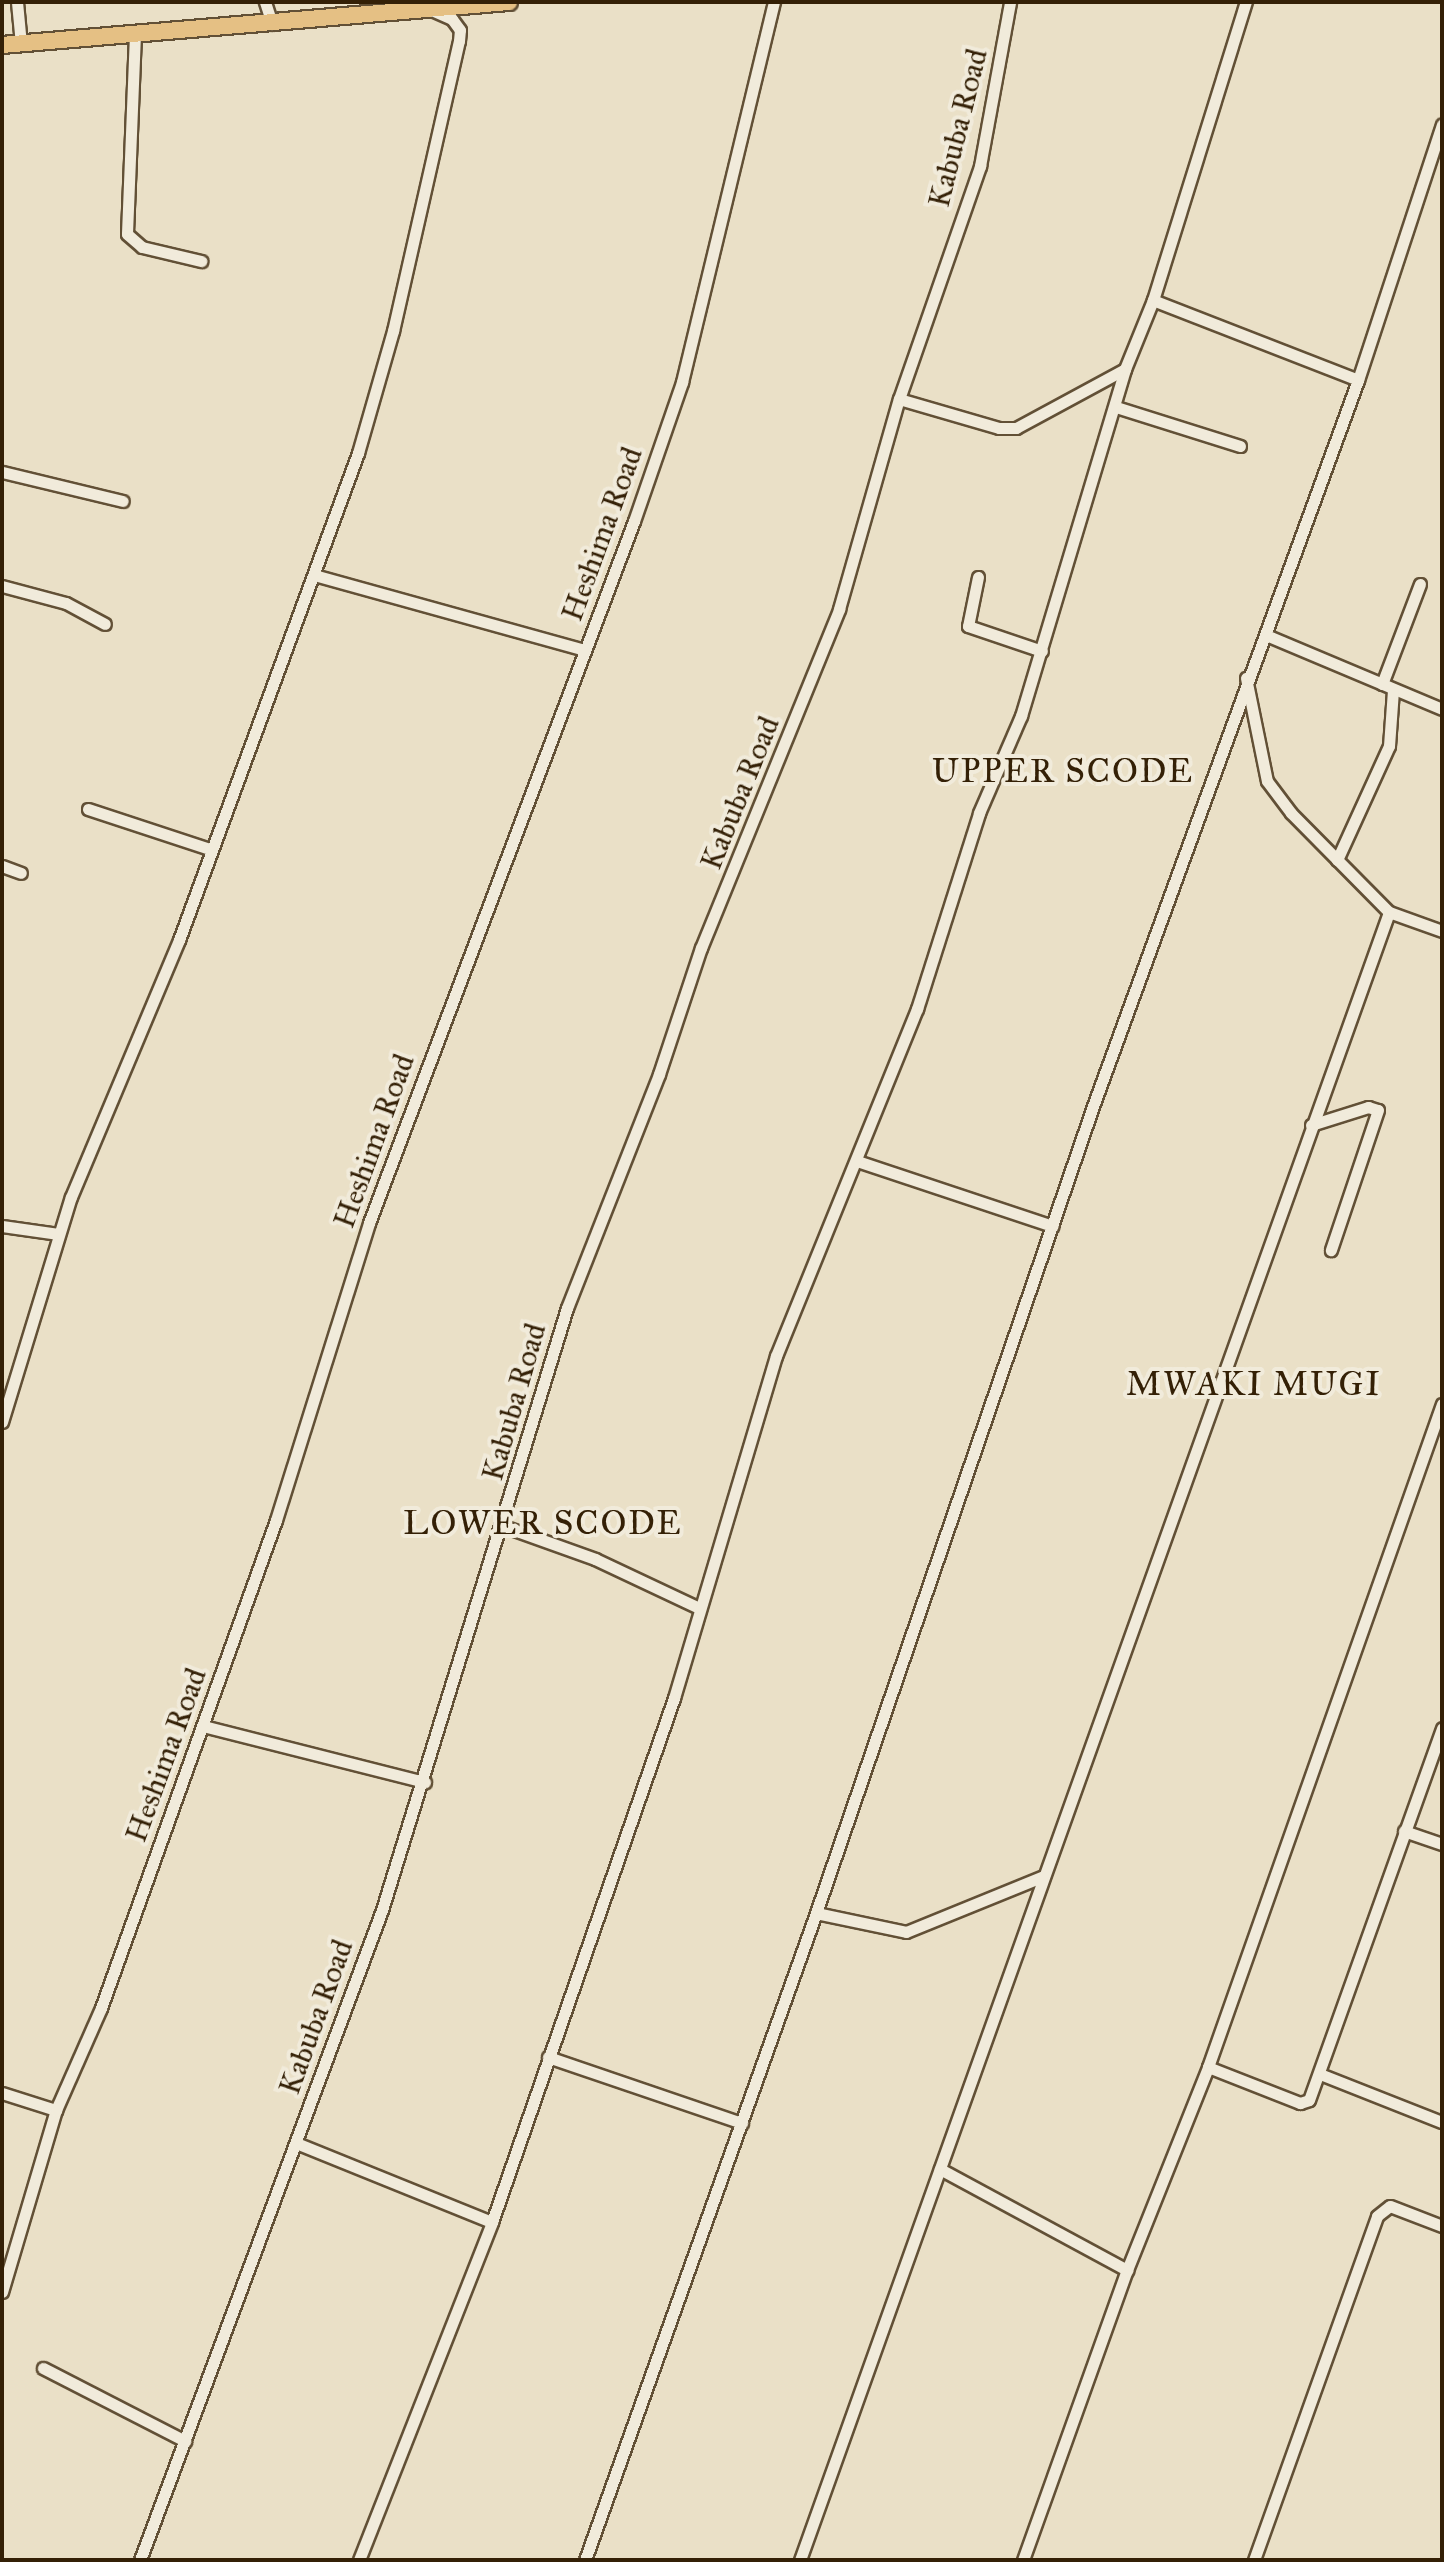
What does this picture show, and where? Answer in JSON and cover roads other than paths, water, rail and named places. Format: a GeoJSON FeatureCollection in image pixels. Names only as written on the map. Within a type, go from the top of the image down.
{"type":"FeatureCollection","features":[{"type":"Feature","properties":{"kind":"highway"},"geometry":{"type":"LineString","coordinates":[[2,45],[272,24],[377,9],[434,11],[509,2]]}},
{"type":"Feature","properties":{"kind":"street"},"geometry":{"type":"LineString","coordinates":[[17,2],[21,44]]}},
{"type":"Feature","properties":{"kind":"street"},"geometry":{"type":"LineString","coordinates":[[265,2],[272,24]]}},
{"type":"Feature","properties":{"kind":"street","name":"Heshima Road"},"geometry":{"type":"LineString","coordinates":[[2,2292],[56,2110],[101,2008],[276,1520],[369,1223],[634,521],[703,309],[774,2]]}},
{"type":"Feature","properties":{"kind":"street","name":"Kabuba Road"},"geometry":{"type":"LineString","coordinates":[[140,2560],[296,2143],[425,1782],[567,1308],[659,1074],[701,948],[831,633],[899,399],[980,166],[1010,2]]}},
{"type":"Feature","properties":{"kind":"street"},"geometry":{"type":"LineString","coordinates":[[359,2560],[492,2222],[674,1698],[776,1356],[917,1009],[979,813],[1021,716],[1125,369],[1153,300],[1246,2]]}},
{"type":"Feature","properties":{"kind":"street"},"geometry":{"type":"LineString","coordinates":[[2,1422],[58,1234],[179,940],[210,849],[314,575],[393,331],[459,41],[460,30],[452,19],[434,11]]}},
{"type":"Feature","properties":{"kind":"street"},"geometry":{"type":"LineString","coordinates":[[135,34],[127,234],[142,247],[201,261]]}},
{"type":"Feature","properties":{"kind":"street"},"geometry":{"type":"LineString","coordinates":[[585,2560],[816,1913],[1052,1226],[1246,677],[1266,635],[1358,380],[1438,151],[1442,124]]}},
{"type":"Feature","properties":{"kind":"street"},"geometry":{"type":"LineString","coordinates":[[1153,300],[1358,380]]}},
{"type":"Feature","properties":{"kind":"street"},"geometry":{"type":"LineString","coordinates":[[899,399],[999,428],[1016,428],[1125,369]]}},
{"type":"Feature","properties":{"kind":"street"},"geometry":{"type":"LineString","coordinates":[[1116,407],[1240,446]]}},
{"type":"Feature","properties":{"kind":"street"},"geometry":{"type":"LineString","coordinates":[[2,472],[123,501]]}},
{"type":"Feature","properties":{"kind":"street"},"geometry":{"type":"LineString","coordinates":[[314,575],[585,650]]}},
{"type":"Feature","properties":{"kind":"street"},"geometry":{"type":"LineString","coordinates":[[978,577],[966,625],[1042,651]]}},
{"type":"Feature","properties":{"kind":"street"},"geometry":{"type":"LineString","coordinates":[[1337,860],[1389,746],[1388,687],[1420,584]]}},
{"type":"Feature","properties":{"kind":"street"},"geometry":{"type":"LineString","coordinates":[[2,586],[66,603],[105,624]]}},
{"type":"Feature","properties":{"kind":"street"},"geometry":{"type":"LineString","coordinates":[[1266,635],[1442,709]]}},
{"type":"Feature","properties":{"kind":"street"},"geometry":{"type":"LineString","coordinates":[[1246,677],[1267,781],[1337,860],[1389,912],[1439,930],[1442,916]]}},
{"type":"Feature","properties":{"kind":"street"},"geometry":{"type":"LineString","coordinates":[[88,809],[210,849]]}},
{"type":"Feature","properties":{"kind":"street"},"geometry":{"type":"LineString","coordinates":[[2,866],[21,873]]}},
{"type":"Feature","properties":{"kind":"street"},"geometry":{"type":"LineString","coordinates":[[800,2560],[1389,912]]}},
{"type":"Feature","properties":{"kind":"street"},"geometry":{"type":"LineString","coordinates":[[1311,1125],[1368,1107],[1378,1110],[1331,1250]]}},
{"type":"Feature","properties":{"kind":"street"},"geometry":{"type":"LineString","coordinates":[[857,1161],[1052,1226]]}},
{"type":"Feature","properties":{"kind":"street"},"geometry":{"type":"LineString","coordinates":[[2,1226],[58,1234]]}},
{"type":"Feature","properties":{"kind":"street"},"geometry":{"type":"LineString","coordinates":[[1023,2560],[1127,2270],[1208,2067],[1442,1404]]}},
{"type":"Feature","properties":{"kind":"street"},"geometry":{"type":"LineString","coordinates":[[503,1526],[595,1559],[699,1608]]}},
{"type":"Feature","properties":{"kind":"street"},"geometry":{"type":"LineString","coordinates":[[203,1726],[425,1782]]}},
{"type":"Feature","properties":{"kind":"street"},"geometry":{"type":"LineString","coordinates":[[1208,2067],[1300,2103],[1309,2100],[1442,1728]]}},
{"type":"Feature","properties":{"kind":"street"},"geometry":{"type":"LineString","coordinates":[[1404,1831],[1442,1844]]}},
{"type":"Feature","properties":{"kind":"street"},"geometry":{"type":"LineString","coordinates":[[816,1913],[906,1932],[1044,1876]]}},
{"type":"Feature","properties":{"kind":"street"},"geometry":{"type":"LineString","coordinates":[[548,2057],[742,2123]]}},
{"type":"Feature","properties":{"kind":"street"},"geometry":{"type":"LineString","coordinates":[[1320,2074],[1442,2122]]}},
{"type":"Feature","properties":{"kind":"street"},"geometry":{"type":"LineString","coordinates":[[2,2093],[56,2110]]}},
{"type":"Feature","properties":{"kind":"street"},"geometry":{"type":"LineString","coordinates":[[296,2143],[492,2222]]}},
{"type":"Feature","properties":{"kind":"street"},"geometry":{"type":"LineString","coordinates":[[940,2169],[1127,2270]]}},
{"type":"Feature","properties":{"kind":"street"},"geometry":{"type":"LineString","coordinates":[[1254,2560],[1377,2216],[1390,2206],[1442,2226]]}},
{"type":"Feature","properties":{"kind":"street"},"geometry":{"type":"LineString","coordinates":[[43,2368],[185,2441]]}},
{"type":"Feature","properties":{"kind":"district","name":"UPPER SCODE"},"geometry":{"type":"Point","coordinates":[1063,771]}},
{"type":"Feature","properties":{"kind":"district","name":"MWAKI MUGI"},"geometry":{"type":"Point","coordinates":[1254,1384]}},
{"type":"Feature","properties":{"kind":"district","name":"LOWER SCODE"},"geometry":{"type":"Point","coordinates":[543,1523]}}]}
